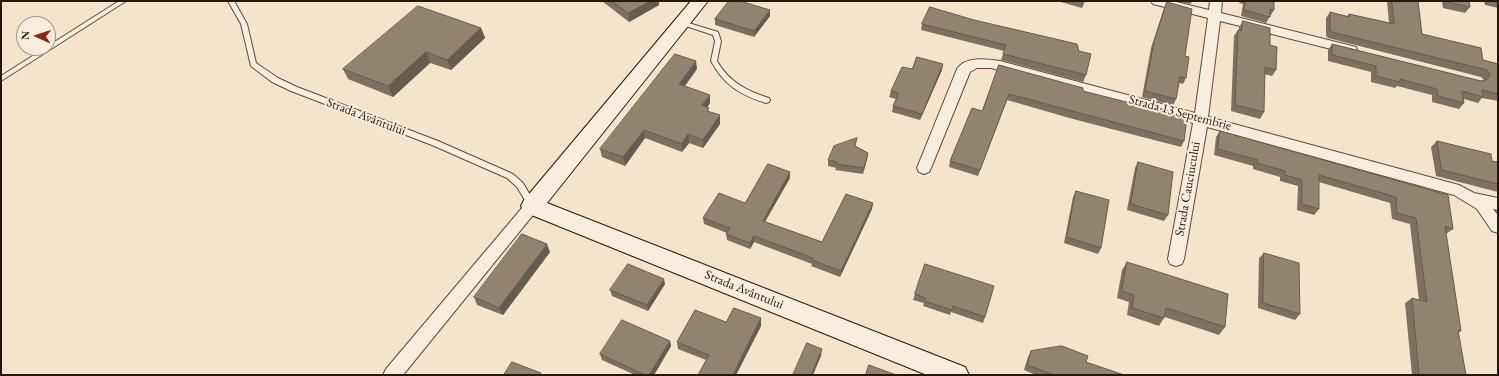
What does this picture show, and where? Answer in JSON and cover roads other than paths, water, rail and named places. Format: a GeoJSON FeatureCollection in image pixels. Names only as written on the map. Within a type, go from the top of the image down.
{"type":"FeatureCollection","features":[{"type":"Feature","properties":{"kind":"main road"},"geometry":{"type":"LineString","coordinates":[[532,206],[700,1]]}},
{"type":"Feature","properties":{"kind":"main road","name":"Strada Avântului"},"geometry":{"type":"LineString","coordinates":[[532,206],[956,375]]}},
{"type":"Feature","properties":{"kind":"street"},"geometry":{"type":"LineString","coordinates":[[1157,1],[1361,52]]}},
{"type":"Feature","properties":{"kind":"street","name":"Strada Cauciucului"},"geometry":{"type":"LineString","coordinates":[[1176,259],[1201,119],[1216,1]]}},
{"type":"Feature","properties":{"kind":"street","name":"Strada 13 Septembrie"},"geometry":{"type":"LineString","coordinates":[[924,168],[964,69],[969,65],[977,63],[1000,64],[1459,191],[1470,196],[1496,215]]}},
{"type":"Feature","properties":{"kind":"street"},"geometry":{"type":"LineString","coordinates":[[392,375],[532,206]]}},
{"type":"Feature","properties":{"kind":"lane"},"geometry":{"type":"LineString","coordinates":[[1,79],[122,1]]}},
{"type":"Feature","properties":{"kind":"lane","name":"Strada Avântului"},"geometry":{"type":"LineString","coordinates":[[231,1],[244,24],[253,64],[274,80],[435,143],[510,176],[520,185],[532,206]]}},
{"type":"Feature","properties":{"kind":"lane"},"geometry":{"type":"LineString","coordinates":[[682,23],[716,34],[718,41],[714,61],[728,81],[748,95],[766,100]]}}]}
